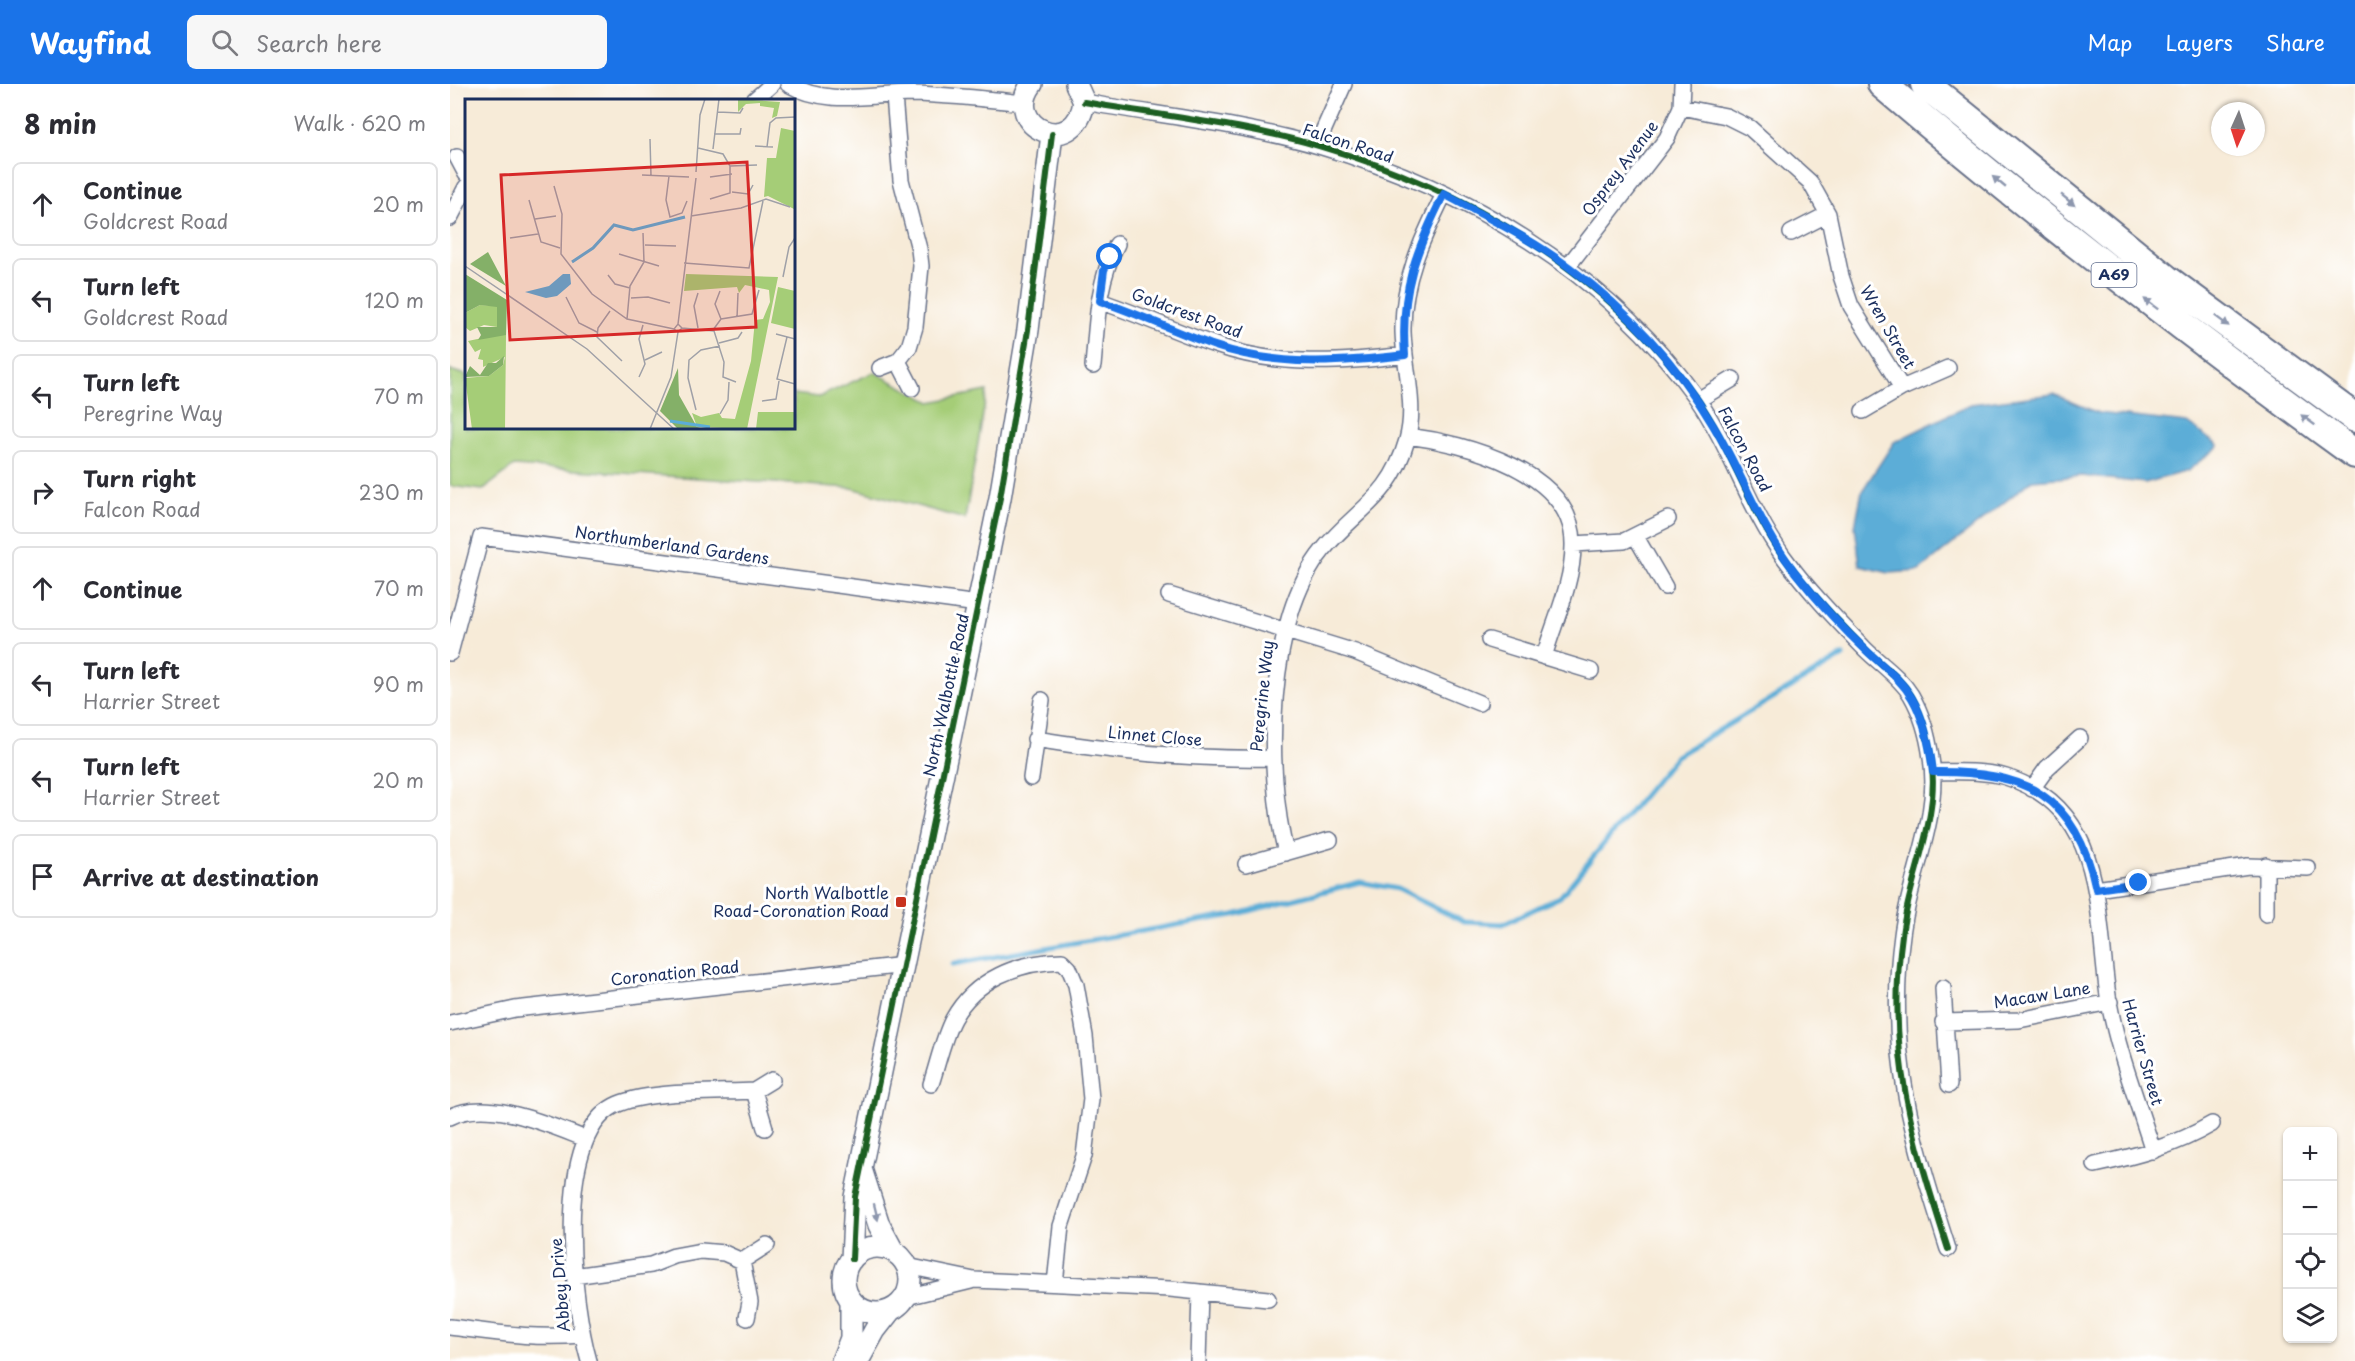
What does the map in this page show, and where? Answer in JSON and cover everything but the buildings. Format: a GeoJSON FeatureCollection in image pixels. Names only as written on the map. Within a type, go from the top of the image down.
{"type":"FeatureCollection","features":[{"type":"Feature","properties":{"kind":"highway","name":"A69"},"geometry":{"type":"LineString","coordinates":[[1881,84],[2036,213],[2146,300],[2355,454]]}},
{"type":"Feature","properties":{"kind":"highway","name":"A69"},"geometry":{"type":"LineString","coordinates":[[1925,84],[2166,279],[2355,418]]}},
{"type":"Feature","properties":{"kind":"street"},"geometry":{"type":"LineString","coordinates":[[755,99],[772,84]]}},
{"type":"Feature","properties":{"kind":"street"},"geometry":{"type":"LineString","coordinates":[[788,84],[828,97],[846,99],[1028,93],[1026,114],[1031,124],[1041,131],[1052,134],[1072,128],[1079,120],[1080,93]]}},
{"type":"Feature","properties":{"kind":"street"},"geometry":{"type":"LineString","coordinates":[[1317,146],[1344,84]]}},
{"type":"Feature","properties":{"kind":"street","name":"Osprey Avenue"},"geometry":{"type":"LineString","coordinates":[[1568,266],[1658,151],[1677,121],[1681,107],[1682,84]]}},
{"type":"Feature","properties":{"kind":"street","name":"Falcon Road"},"geometry":{"type":"LineString","coordinates":[[1080,93],[1317,146],[1386,168],[1444,194],[1568,266],[1605,296],[1640,330],[1698,400],[1733,460],[1768,532],[1796,573],[1835,617],[1903,683],[1914,700],[1924,724],[1933,772],[1932,804],[1913,876],[1902,936],[1896,1006],[1897,1036],[1907,1112],[1948,1249]]}},
{"type":"Feature","properties":{"kind":"street"},"geometry":{"type":"LineString","coordinates":[[880,368],[898,361],[909,347],[915,327],[921,266],[920,249],[901,180],[894,96]]}},
{"type":"Feature","properties":{"kind":"street","name":"Wren Street"},"geometry":{"type":"LineString","coordinates":[[1681,107],[1726,116],[1750,128],[1810,182],[1828,214],[1841,276],[1851,306],[1902,388]]}},
{"type":"Feature","properties":{"kind":"street","name":"North Walbottle Road"},"geometry":{"type":"LineString","coordinates":[[842,1361],[851,1338],[851,1300],[844,1279],[852,1259],[855,1197],[905,965],[1000,498],[1028,330],[1052,134]]}},
{"type":"Feature","properties":{"kind":"street"},"geometry":{"type":"LineString","coordinates":[[457,157],[465,172]]}},
{"type":"Feature","properties":{"kind":"street"},"geometry":{"type":"LineString","coordinates":[[450,218],[465,189]]}},
{"type":"Feature","properties":{"kind":"street","name":"Peregrine Way"},"geometry":{"type":"LineString","coordinates":[[1286,853],[1279,826],[1273,758],[1279,667],[1287,629],[1300,586],[1310,568],[1333,539],[1361,514],[1386,486],[1403,453],[1408,436],[1410,398],[1405,355],[1404,312],[1416,251],[1444,194]]}},
{"type":"Feature","properties":{"kind":"street"},"geometry":{"type":"LineString","coordinates":[[1791,233],[1828,214]]}},
{"type":"Feature","properties":{"kind":"street"},"geometry":{"type":"LineString","coordinates":[[1093,366],[1104,270],[1116,244]]}},
{"type":"Feature","properties":{"kind":"street","name":"Goldcrest Road"},"geometry":{"type":"LineString","coordinates":[[1100,301],[1216,346],[1271,359],[1329,362],[1405,355]]}},
{"type":"Feature","properties":{"kind":"street"},"geometry":{"type":"LineString","coordinates":[[898,361],[912,388]]}},
{"type":"Feature","properties":{"kind":"street","name":"Wren Street"},"geometry":{"type":"LineString","coordinates":[[1863,411],[1902,388],[1948,368]]}},
{"type":"Feature","properties":{"kind":"street"},"geometry":{"type":"LineString","coordinates":[[1698,400],[1733,379]]}},
{"type":"Feature","properties":{"kind":"street"},"geometry":{"type":"LineString","coordinates":[[1408,436],[1452,442],[1476,450],[1528,475],[1560,504],[1567,518],[1574,544],[1568,578],[1544,657]]}},
{"type":"Feature","properties":{"kind":"street"},"geometry":{"type":"LineString","coordinates":[[1574,544],[1611,544],[1636,537],[1668,519]]}},
{"type":"Feature","properties":{"kind":"street","name":"Northumberland Gardens"},"geometry":{"type":"LineString","coordinates":[[450,654],[481,537],[978,604]]}},
{"type":"Feature","properties":{"kind":"street"},"geometry":{"type":"LineString","coordinates":[[1636,537],[1665,587]]}},
{"type":"Feature","properties":{"kind":"street"},"geometry":{"type":"LineString","coordinates":[[1169,595],[1287,629],[1384,663],[1479,703]]}},
{"type":"Feature","properties":{"kind":"street"},"geometry":{"type":"LineString","coordinates":[[1489,639],[1591,671]]}},
{"type":"Feature","properties":{"kind":"street"},"geometry":{"type":"LineString","coordinates":[[1031,778],[1042,700]]}},
{"type":"Feature","properties":{"kind":"street"},"geometry":{"type":"LineString","coordinates":[[2032,789],[2047,768],[2080,738]]}},
{"type":"Feature","properties":{"kind":"street","name":"Linnet Close"},"geometry":{"type":"LineString","coordinates":[[1035,739],[1155,756],[1273,758]]}},
{"type":"Feature","properties":{"kind":"street","name":"Harrier Street"},"geometry":{"type":"LineString","coordinates":[[1933,772],[1985,773],[2005,777],[2032,789],[2060,810],[2072,823],[2087,854],[2096,889],[2109,1002],[2117,1038],[2153,1151]]}},
{"type":"Feature","properties":{"kind":"street"},"geometry":{"type":"LineString","coordinates":[[1246,864],[1330,840]]}},
{"type":"Feature","properties":{"kind":"street"},"geometry":{"type":"LineString","coordinates":[[2096,889],[2266,865],[2308,868]]}},
{"type":"Feature","properties":{"kind":"street"},"geometry":{"type":"LineString","coordinates":[[2266,865],[2266,914]]}},
{"type":"Feature","properties":{"kind":"street"},"geometry":{"type":"LineString","coordinates":[[931,1084],[953,1020],[970,995],[998,975],[1026,964],[1062,961],[1069,968],[1076,986],[1085,1036],[1091,1099],[1084,1156],[1069,1195],[1061,1226],[1055,1284]]}},
{"type":"Feature","properties":{"kind":"street","name":"Coronation Road"},"geometry":{"type":"LineString","coordinates":[[450,1023],[515,1009],[905,965]]}},
{"type":"Feature","properties":{"kind":"street"},"geometry":{"type":"LineString","coordinates":[[1943,988],[1943,1022],[1949,1085]]}},
{"type":"Feature","properties":{"kind":"street","name":"Macaw Lane"},"geometry":{"type":"LineString","coordinates":[[1943,1022],[2019,1020],[2109,1002]]}},
{"type":"Feature","properties":{"kind":"street","name":"Abbey Drive"},"geometry":{"type":"LineString","coordinates":[[589,1361],[582,1335],[574,1276],[572,1237],[577,1173],[586,1139],[594,1125],[612,1107],[636,1098],[754,1091],[772,1080]]}},
{"type":"Feature","properties":{"kind":"street"},"geometry":{"type":"LineString","coordinates":[[754,1091],[765,1128]]}},
{"type":"Feature","properties":{"kind":"street"},"geometry":{"type":"LineString","coordinates":[[450,1117],[460,1112],[497,1110],[548,1124],[586,1139]]}},
{"type":"Feature","properties":{"kind":"street"},"geometry":{"type":"LineString","coordinates":[[2095,1165],[2153,1151],[2195,1135],[2212,1124]]}},
{"type":"Feature","properties":{"kind":"street","name":"North Walbottle Road"},"geometry":{"type":"LineString","coordinates":[[862,1172],[879,1225],[910,1277],[898,1304]]}},
{"type":"Feature","properties":{"kind":"street"},"geometry":{"type":"LineString","coordinates":[[742,1260],[767,1245]]}},
{"type":"Feature","properties":{"kind":"street"},"geometry":{"type":"LineString","coordinates":[[852,1259],[872,1248],[900,1259],[974,1280],[1200,1292],[1268,1299]]}},
{"type":"Feature","properties":{"kind":"street"},"geometry":{"type":"LineString","coordinates":[[574,1276],[651,1265],[674,1256],[701,1251],[724,1253],[742,1260]]}},
{"type":"Feature","properties":{"kind":"street"},"geometry":{"type":"LineString","coordinates":[[742,1260],[750,1302],[747,1318]]}},
{"type":"Feature","properties":{"kind":"street"},"geometry":{"type":"LineString","coordinates":[[851,1300],[869,1312],[974,1280]]}},
{"type":"Feature","properties":{"kind":"street"},"geometry":{"type":"LineString","coordinates":[[1198,1361],[1200,1292]]}},
{"type":"Feature","properties":{"kind":"street"},"geometry":{"type":"LineString","coordinates":[[858,1361],[874,1330],[898,1304]]}},
{"type":"Feature","properties":{"kind":"street"},"geometry":{"type":"LineString","coordinates":[[450,1327],[509,1336],[543,1338],[582,1335]]}},
{"type":"Feature","properties":{"kind":"green space"},"geometry":{"type":"Polygon","coordinates":[[[450,370],[465,375],[465,429],[795,429],[795,394],[819,397],[874,372],[931,402],[987,391],[965,519],[852,488],[514,466],[483,490],[450,486],[450,370]]]}},
{"type":"Feature","properties":{"kind":"water"},"geometry":{"type":"Polygon","coordinates":[[[2054,394],[2098,413],[2187,423],[2219,446],[2187,471],[2145,483],[2082,476],[2032,480],[1919,571],[1889,573],[1860,566],[1855,526],[1862,491],[1894,442],[1971,404],[2054,394]]]}},
{"type":"Feature","properties":{"kind":"waterway"},"geometry":{"type":"LineString","coordinates":[[953,964],[1234,915],[1360,882],[1397,889],[1464,922],[1503,924],[1560,897],[1676,756],[1843,656]]}},
{"type":"Feature","properties":{"kind":"cycle path"},"geometry":{"type":"LineString","coordinates":[[1084,102],[1232,126],[1319,146],[1374,164],[1479,211],[1529,241],[1576,274],[1620,311],[1660,352],[1696,397],[1719,436],[1760,518],[1783,556],[1833,615],[1906,688],[1915,702],[1924,725],[1931,758],[1932,802],[1902,935],[1898,978],[1898,1018],[1900,1057],[1914,1133],[1948,1249]]}},
{"type":"Feature","properties":{"kind":"cycle path"},"geometry":{"type":"LineString","coordinates":[[852,1259],[855,1197],[1000,498],[1028,330],[1052,134]]}},
{"type":"Feature","properties":{"kind":"place","name":"North Walbottle Road-Coronation Road"},"geometry":{"type":"Point","coordinates":[901,902]}},
{"type":"Feature","properties":{"kind":"route"},"geometry":{"type":"LineString","coordinates":[[1110,257],[1104,270],[1100,301],[1139,314],[1216,346],[1271,359],[1300,362],[1329,362],[1405,355],[1404,312],[1411,270],[1416,251],[1444,194],[1568,266],[1605,296],[1667,360],[1698,400],[1733,460],[1768,532],[1782,554],[1812,592],[1868,652],[1903,683],[1914,700],[1924,724],[1933,772],[1985,773],[2005,777],[2032,789],[2045,797],[2072,823],[2087,854],[2096,889],[2139,883]]}}]}
